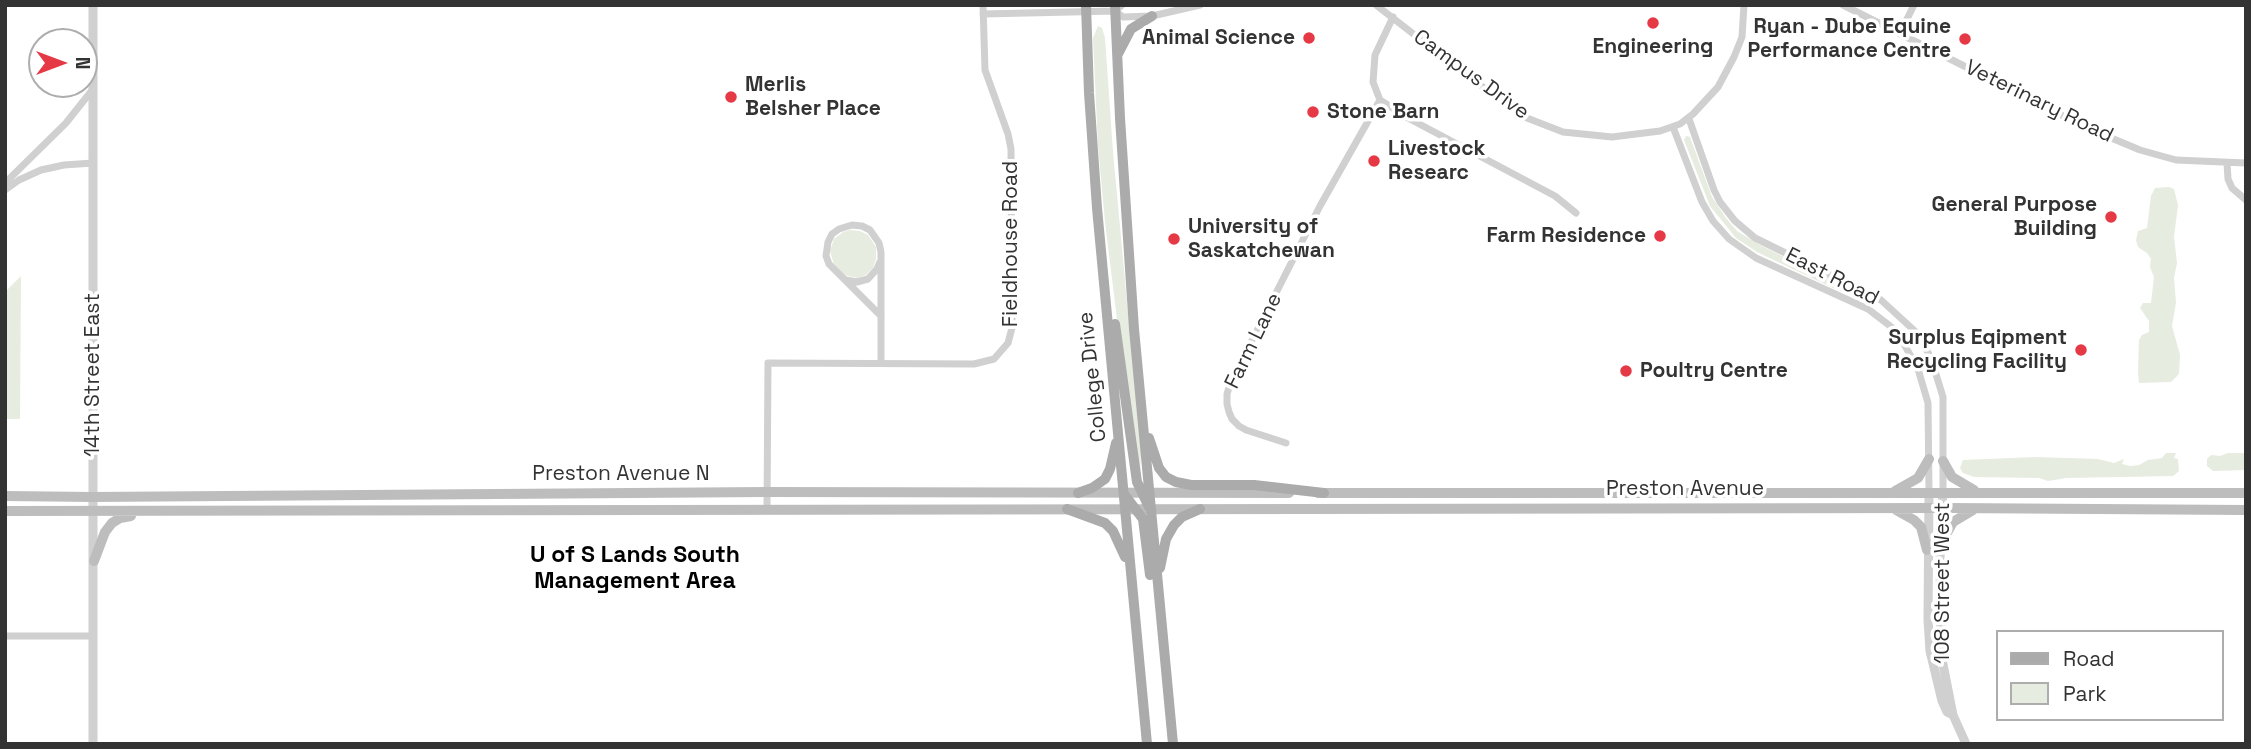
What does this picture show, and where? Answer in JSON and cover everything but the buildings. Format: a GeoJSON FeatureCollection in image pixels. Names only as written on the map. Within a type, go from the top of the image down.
{"type":"FeatureCollection","features":[{"type":"Feature","properties":{"kind":"main road"},"geometry":{"type":"LineString","coordinates":[[1117,7],[1117,57],[1134,329],[1143,422],[1145,494]]}},
{"type":"Feature","properties":{"kind":"main road","name":"College Drive"},"geometry":{"type":"LineString","coordinates":[[1086,8],[1094,172],[1124,494]]}},
{"type":"Feature","properties":{"kind":"main road"},"geometry":{"type":"LineString","coordinates":[[1117,57],[1131,29],[1152,16]]}},
{"type":"Feature","properties":{"kind":"main road"},"geometry":{"type":"LineString","coordinates":[[1094,172],[1100,196],[1135,475],[1151,509],[1173,744]]}},
{"type":"Feature","properties":{"kind":"main road"},"geometry":{"type":"LineString","coordinates":[[1143,422],[1159,468],[1171,480],[1192,485],[1254,485],[1324,493]]}},
{"type":"Feature","properties":{"kind":"main road"},"geometry":{"type":"LineString","coordinates":[[1078,493],[1105,479],[1118,434]]}},
{"type":"Feature","properties":{"kind":"main road"},"geometry":{"type":"LineString","coordinates":[[1891,492],[1918,478],[1929,459]]}},
{"type":"Feature","properties":{"kind":"main road"},"geometry":{"type":"LineString","coordinates":[[1943,461],[1957,481],[1981,492]]}},
{"type":"Feature","properties":{"kind":"main road","name":"Preston Avenue N"},"geometry":{"type":"LineString","coordinates":[[5,496],[93,498],[766,492],[1145,494]]}},
{"type":"Feature","properties":{"kind":"main road","name":"Preston Avenue"},"geometry":{"type":"LineString","coordinates":[[1145,494],[2246,493]]}},
{"type":"Feature","properties":{"kind":"main road"},"geometry":{"type":"LineString","coordinates":[[1124,494],[1131,509],[1131,580],[1147,744]]}},
{"type":"Feature","properties":{"kind":"main road"},"geometry":{"type":"LineString","coordinates":[[1892,508],[1917,522],[1927,550]]}},
{"type":"Feature","properties":{"kind":"main road"},"geometry":{"type":"LineString","coordinates":[[1940,545],[1954,522],[1977,508]]}},
{"type":"Feature","properties":{"kind":"main road"},"geometry":{"type":"LineString","coordinates":[[1067,509],[1095,517],[1113,531],[1121,546],[1131,580]]}},
{"type":"Feature","properties":{"kind":"main road"},"geometry":{"type":"LineString","coordinates":[[1131,509],[1143,519],[1165,651]]}},
{"type":"Feature","properties":{"kind":"main road","name":"Preston Avenue N"},"geometry":{"type":"LineString","coordinates":[[5,511],[1131,509]]}},
{"type":"Feature","properties":{"kind":"main road","name":"Preston Avenue"},"geometry":{"type":"LineString","coordinates":[[1131,509],[2246,510]]}},
{"type":"Feature","properties":{"kind":"main road"},"geometry":{"type":"LineString","coordinates":[[1158,582],[1164,547],[1170,532],[1182,517],[1200,509]]}},
{"type":"Feature","properties":{"kind":"main road"},"geometry":{"type":"LineString","coordinates":[[94,561],[105,532],[120,518],[178,511]]}},
{"type":"Feature","properties":{"kind":"street","name":"14th Street East"},"geometry":{"type":"LineString","coordinates":[[93,5],[93,28]]}},
{"type":"Feature","properties":{"kind":"street"},"geometry":{"type":"LineString","coordinates":[[983,5],[983,15],[1117,7],[1124,17],[1152,16],[1200,5]]}},
{"type":"Feature","properties":{"kind":"street","name":"Campus Drive"},"geometry":{"type":"LineString","coordinates":[[1376,5],[1518,113],[1538,124],[1573,134],[1612,137],[1648,134],[1689,119],[1718,87],[1734,57],[1742,37],[1744,5]]}},
{"type":"Feature","properties":{"kind":"street","name":"Veterinary Road"},"geometry":{"type":"LineString","coordinates":[[1843,5],[2085,127],[2140,150],[2176,160],[2246,163]]}},
{"type":"Feature","properties":{"kind":"street"},"geometry":{"type":"LineString","coordinates":[[1900,33],[1914,5]]}},
{"type":"Feature","properties":{"kind":"street","name":"Fieldhouse Road"},"geometry":{"type":"LineString","coordinates":[[767,509],[768,363],[981,363],[999,354],[1008,343],[1011,149],[985,71],[983,15]]}},
{"type":"Feature","properties":{"kind":"street"},"geometry":{"type":"LineString","coordinates":[[1393,17],[1375,55],[1373,82],[1380,100],[1408,118],[1555,196],[1576,214]]}},
{"type":"Feature","properties":{"kind":"street"},"geometry":{"type":"LineString","coordinates":[[5,183],[66,123],[86,98]]}},
{"type":"Feature","properties":{"kind":"street","name":"14th Street East"},"geometry":{"type":"LineString","coordinates":[[93,98],[93,744]]}},
{"type":"Feature","properties":{"kind":"street","name":"Farm Lane"},"geometry":{"type":"LineString","coordinates":[[1286,443],[1239,426],[1229,412],[1227,394],[1320,206],[1380,100]]}},
{"type":"Feature","properties":{"kind":"street","name":"East Road"},"geometry":{"type":"LineString","coordinates":[[1689,119],[1714,190],[1735,221],[1755,238],[1881,300],[1917,333],[1931,358],[1943,397],[1943,492]]}},
{"type":"Feature","properties":{"kind":"street","name":"East Road"},"geometry":{"type":"LineString","coordinates":[[1673,127],[1702,202],[1713,221],[1729,239],[1756,258],[1868,309],[1900,337],[1914,359],[1926,390],[1929,418],[1929,492]]}},
{"type":"Feature","properties":{"kind":"street"},"geometry":{"type":"LineString","coordinates":[[5,190],[41,170],[93,163]]}},
{"type":"Feature","properties":{"kind":"street"},"geometry":{"type":"LineString","coordinates":[[2227,163],[2228,179],[2232,188],[2246,200]]}},
{"type":"Feature","properties":{"kind":"street"},"geometry":{"type":"LineString","coordinates":[[881,316],[829,264],[827,247],[832,234],[842,227],[857,225],[870,230],[879,243],[881,261],[881,316],[881,362]]}},
{"type":"Feature","properties":{"kind":"street"},"geometry":{"type":"LineString","coordinates":[[841,278],[851,282],[863,281],[873,274],[881,261]]}},
{"type":"Feature","properties":{"kind":"street","name":"108 Street West"},"geometry":{"type":"LineString","coordinates":[[1929,492],[1927,550],[1930,651],[1942,701],[1947,712],[1953,715]]}},
{"type":"Feature","properties":{"kind":"street","name":"108 Street West"},"geometry":{"type":"LineString","coordinates":[[1943,492],[1940,545],[1941,654],[1953,715],[1966,744]]}},
{"type":"Feature","properties":{"kind":"street"},"geometry":{"type":"LineString","coordinates":[[5,636],[93,636]]}},
{"type":"Feature","properties":{"kind":"green space"},"geometry":{"type":"Polygon","coordinates":[[[1098,26],[1102,28],[1105,38],[1141,452],[1140,473],[1136,473],[1105,222],[1093,38],[1098,26]]]}},
{"type":"Feature","properties":{"kind":"green space"},"geometry":{"type":"Polygon","coordinates":[[[1686,136],[1690,137],[1712,197],[1737,231],[1858,296],[1835,289],[1757,252],[1736,238],[1710,206],[1684,140],[1686,136]]]}},
{"type":"Feature","properties":{"kind":"green space"},"geometry":{"type":"Polygon","coordinates":[[[2155,188],[2174,189],[2178,205],[2174,237],[2177,263],[2174,278],[2176,303],[2172,326],[2180,355],[2179,374],[2171,382],[2139,383],[2139,340],[2149,332],[2149,321],[2140,308],[2143,303],[2151,303],[2154,277],[2150,267],[2151,259],[2138,247],[2136,240],[2138,231],[2147,228],[2151,196],[2155,188]]]}},
{"type":"Feature","properties":{"kind":"green space"},"geometry":{"type":"Polygon","coordinates":[[[850,230],[868,235],[876,247],[873,268],[858,278],[844,275],[834,264],[830,251],[834,239],[850,230]]]}},
{"type":"Feature","properties":{"kind":"green space"},"geometry":{"type":"Polygon","coordinates":[[[21,276],[20,419],[5,419],[5,292],[21,276]]]}},
{"type":"Feature","properties":{"kind":"green space"},"geometry":{"type":"Polygon","coordinates":[[[2166,453],[2176,453],[2174,458],[2178,459],[2179,471],[2173,476],[2066,478],[2048,481],[2039,478],[1974,477],[1963,473],[1960,468],[1963,460],[2036,457],[2098,459],[2114,463],[2124,459],[2122,464],[2130,466],[2162,458],[2166,453]]]}},
{"type":"Feature","properties":{"kind":"green space"},"geometry":{"type":"Polygon","coordinates":[[[2246,453],[2246,470],[2213,471],[2207,466],[2207,459],[2211,455],[2246,453]]]}},
{"type":"Feature","properties":{"kind":"place","name":"Engineering"},"geometry":{"type":"Point","coordinates":[1653,23]}},
{"type":"Feature","properties":{"kind":"place","name":"Animal Science"},"geometry":{"type":"Point","coordinates":[1309,38]}},
{"type":"Feature","properties":{"kind":"place","name":"Ryan - Dube Equine Performance Centre"},"geometry":{"type":"Point","coordinates":[1965,39]}},
{"type":"Feature","properties":{"kind":"place","name":"Merlis Belsher Place"},"geometry":{"type":"Point","coordinates":[731,97]}},
{"type":"Feature","properties":{"kind":"place","name":"Stone Barn"},"geometry":{"type":"Point","coordinates":[1313,112]}},
{"type":"Feature","properties":{"kind":"place","name":"Livestock Researc"},"geometry":{"type":"Point","coordinates":[1374,161]}},
{"type":"Feature","properties":{"kind":"place","name":"General Purpose Building"},"geometry":{"type":"Point","coordinates":[2111,217]}},
{"type":"Feature","properties":{"kind":"place","name":"Farm Residence"},"geometry":{"type":"Point","coordinates":[1660,236]}},
{"type":"Feature","properties":{"kind":"place","name":"University of Saskatchewan"},"geometry":{"type":"Point","coordinates":[1174,239]}},
{"type":"Feature","properties":{"kind":"place","name":"Surplus Eqipment Recycling Facility"},"geometry":{"type":"Point","coordinates":[2081,350]}},
{"type":"Feature","properties":{"kind":"place","name":"Poultry Centre"},"geometry":{"type":"Point","coordinates":[1626,371]}},
{"type":"Feature","properties":{"kind":"district","name":"U of S Lands South Management Area"},"geometry":{"type":"Point","coordinates":[635,569]}}]}
